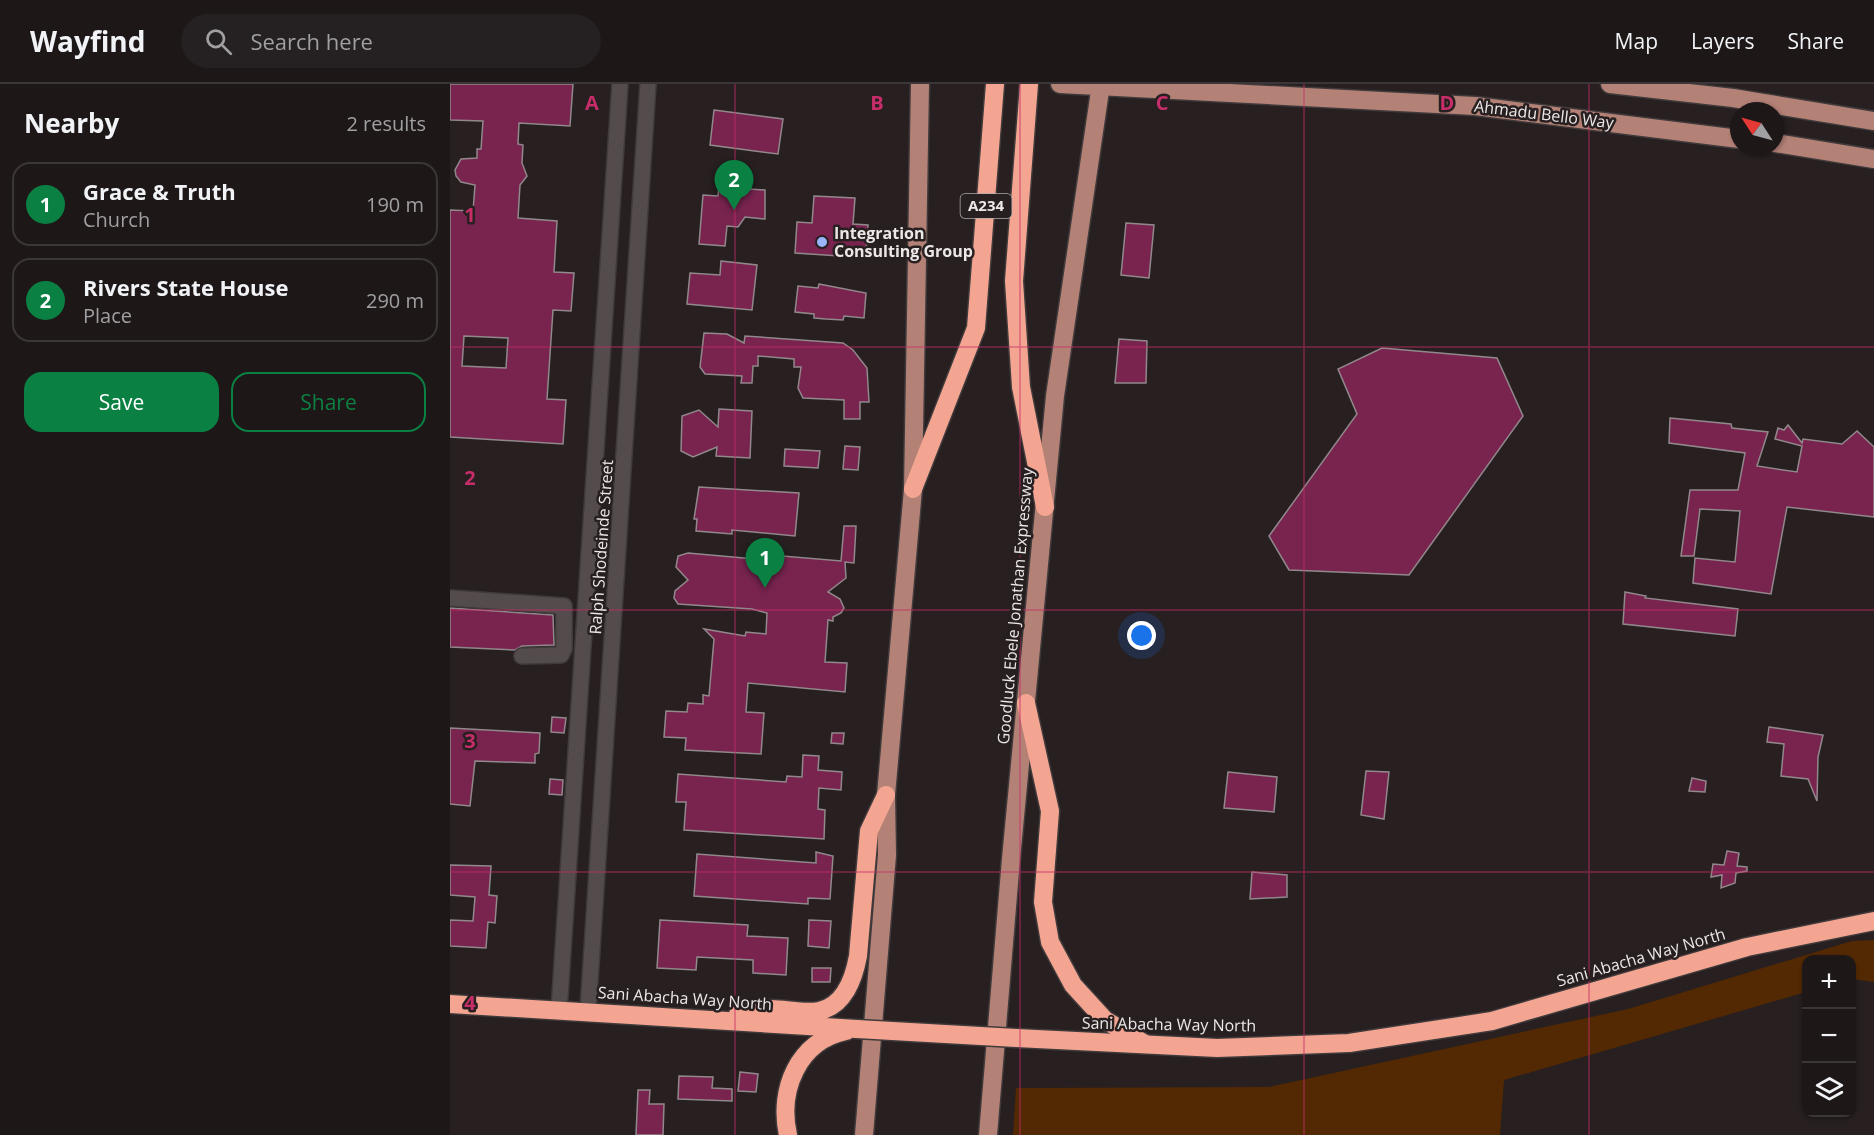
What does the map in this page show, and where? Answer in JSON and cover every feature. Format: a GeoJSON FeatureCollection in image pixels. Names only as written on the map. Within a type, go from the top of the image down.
{"type":"FeatureCollection","features":[{"type":"Feature","properties":{"kind":"highway","name":"A234"},"geometry":{"type":"LineString","coordinates":[[913,489],[976,328],[995,84]]}},
{"type":"Feature","properties":{"kind":"highway","name":"A234"},"geometry":{"type":"LineString","coordinates":[[1029,84],[1014,281],[1021,387],[1045,507]]}},
{"type":"Feature","properties":{"kind":"highway"},"geometry":{"type":"LineString","coordinates":[[1026,703],[1050,811],[1043,902],[1050,942],[1073,985],[1105,1020],[1148,1046]]}},
{"type":"Feature","properties":{"kind":"highway"},"geometry":{"type":"LineString","coordinates":[[707,1019],[768,1009],[819,1011],[840,999],[855,972],[869,831],[886,795]]}},
{"type":"Feature","properties":{"kind":"highway","name":"Sani Abacha Way North"},"geometry":{"type":"LineString","coordinates":[[450,1004],[1148,1046],[1217,1048],[1349,1043],[1492,1021],[1747,947],[1874,921]]}},
{"type":"Feature","properties":{"kind":"highway"},"geometry":{"type":"LineString","coordinates":[[788,1135],[784,1101],[788,1084],[798,1065],[815,1045],[833,1034],[857,1029]]}},
{"type":"Feature","properties":{"kind":"main road"},"geometry":{"type":"LineString","coordinates":[[864,1135],[887,855],[886,795],[913,489],[920,84]]}},
{"type":"Feature","properties":{"kind":"main road","name":"Ahmadu Bello Way"},"geometry":{"type":"LineString","coordinates":[[1060,84],[1475,106],[1730,138]]}},
{"type":"Feature","properties":{"kind":"main road"},"geometry":{"type":"LineString","coordinates":[[1610,84],[1733,98],[1874,121]]}},
{"type":"Feature","properties":{"kind":"main road","name":"Goodluck Ebele Jonathan Expressway"},"geometry":{"type":"LineString","coordinates":[[988,1135],[1055,396],[1096,86]]}},
{"type":"Feature","properties":{"kind":"main road"},"geometry":{"type":"LineString","coordinates":[[1784,144],[1874,159]]}},
{"type":"Feature","properties":{"kind":"street","name":"Ralph Shodeinde Street"},"geometry":{"type":"LineString","coordinates":[[559,1011],[620,84]]}},
{"type":"Feature","properties":{"kind":"street","name":"Ralph Shodeinde Street"},"geometry":{"type":"LineString","coordinates":[[588,1011],[648,84]]}},
{"type":"Feature","properties":{"kind":"street"},"geometry":{"type":"LineString","coordinates":[[450,598],[564,606],[564,650],[561,655],[522,656]]}},
{"type":"Feature","properties":{"kind":"shaded area"},"geometry":{"type":"Polygon","coordinates":[[[1874,940],[1874,982],[1856,980],[1856,955],[1806,955],[1852,941],[1874,940]]]}},
{"type":"Feature","properties":{"kind":"shaded area"},"geometry":{"type":"Polygon","coordinates":[[[1802,956],[1802,993],[1504,1080],[1500,1135],[1013,1135],[1016,1088],[1269,1087],[1628,1009],[1802,956]]]}},
{"type":"Feature","properties":{"kind":"building"},"geometry":{"type":"Polygon","coordinates":[[[450,84],[573,84],[570,126],[519,123],[518,144],[523,145],[522,163],[527,176],[520,185],[518,218],[557,221],[554,272],[574,273],[571,311],[553,310],[547,399],[566,400],[563,444],[450,437],[450,210],[473,211],[475,185],[461,182],[455,170],[461,159],[477,158],[477,149],[481,149],[483,121],[450,120],[450,84]],[[464,336],[462,366],[506,368],[508,338],[464,336]]]}},
{"type":"Feature","properties":{"kind":"building"},"geometry":{"type":"Polygon","coordinates":[[[714,110],[783,119],[778,154],[710,145],[714,110]]]}},
{"type":"Feature","properties":{"kind":"building"},"geometry":{"type":"Polygon","coordinates":[[[719,187],[765,190],[765,219],[745,217],[738,227],[727,226],[725,246],[699,244],[703,195],[718,196],[719,187]]]}},
{"type":"Feature","properties":{"kind":"building"},"geometry":{"type":"Polygon","coordinates":[[[814,196],[855,198],[853,224],[868,225],[866,251],[839,249],[839,256],[795,253],[797,222],[812,223],[814,196]]]}},
{"type":"Feature","properties":{"kind":"building"},"geometry":{"type":"Polygon","coordinates":[[[1126,223],[1154,225],[1149,278],[1121,275],[1126,223]]]}},
{"type":"Feature","properties":{"kind":"building"},"geometry":{"type":"Polygon","coordinates":[[[721,261],[757,265],[752,310],[687,304],[690,273],[720,275],[721,261]]]}},
{"type":"Feature","properties":{"kind":"building"},"geometry":{"type":"Polygon","coordinates":[[[819,284],[866,293],[864,318],[844,316],[843,320],[814,318],[814,314],[795,312],[798,286],[818,288],[819,284]]]}},
{"type":"Feature","properties":{"kind":"building"},"geometry":{"type":"Polygon","coordinates":[[[704,333],[727,334],[744,343],[745,336],[843,343],[853,350],[867,368],[869,402],[860,402],[860,419],[844,419],[844,400],[803,398],[798,388],[801,367],[794,367],[794,359],[758,356],[758,366],[753,366],[752,383],[741,383],[742,376],[705,374],[700,367],[704,333]]]}},
{"type":"Feature","properties":{"kind":"building"},"geometry":{"type":"Polygon","coordinates":[[[1119,339],[1147,341],[1146,383],[1115,383],[1119,339]]]}},
{"type":"Feature","properties":{"kind":"building"},"geometry":{"type":"Polygon","coordinates":[[[1382,348],[1497,358],[1523,416],[1409,575],[1289,570],[1269,536],[1357,414],[1338,369],[1382,348]]]}},
{"type":"Feature","properties":{"kind":"building"},"geometry":{"type":"Polygon","coordinates":[[[719,409],[752,411],[750,458],[716,456],[717,447],[693,457],[681,451],[682,416],[699,410],[718,427],[719,409]]]}},
{"type":"Feature","properties":{"kind":"building"},"geometry":{"type":"Polygon","coordinates":[[[1670,418],[1731,424],[1732,428],[1768,432],[1757,466],[1797,472],[1802,446],[1775,439],[1778,428],[1784,430],[1788,425],[1802,443],[1803,439],[1842,444],[1857,431],[1874,447],[1874,517],[1787,507],[1771,594],[1693,583],[1695,558],[1735,562],[1740,511],[1700,509],[1694,556],[1681,556],[1690,490],[1738,490],[1745,453],[1669,443],[1670,418]]]}},
{"type":"Feature","properties":{"kind":"building"},"geometry":{"type":"Polygon","coordinates":[[[845,446],[860,447],[858,470],[843,469],[845,446]]]}},
{"type":"Feature","properties":{"kind":"building"},"geometry":{"type":"Polygon","coordinates":[[[785,449],[820,451],[818,468],[784,466],[785,449]]]}},
{"type":"Feature","properties":{"kind":"building"},"geometry":{"type":"Polygon","coordinates":[[[699,487],[799,493],[795,536],[732,530],[732,534],[696,531],[697,519],[694,519],[699,487]]]}},
{"type":"Feature","properties":{"kind":"building"},"geometry":{"type":"Polygon","coordinates":[[[844,526],[856,526],[854,563],[845,562],[846,578],[828,592],[840,599],[844,608],[841,613],[833,617],[833,621],[828,620],[825,662],[847,663],[845,692],[748,683],[746,712],[764,713],[761,754],[685,750],[686,738],[664,737],[666,711],[687,712],[688,703],[703,704],[703,695],[709,696],[714,639],[704,629],[745,636],[746,632],[766,634],[767,613],[752,609],[678,604],[674,598],[675,591],[688,580],[676,567],[678,556],[688,553],[770,559],[771,555],[841,561],[844,526]]]}},
{"type":"Feature","properties":{"kind":"building"},"geometry":{"type":"Polygon","coordinates":[[[1625,592],[1646,596],[1645,598],[1738,609],[1735,636],[1623,624],[1625,592]]]}},
{"type":"Feature","properties":{"kind":"building"},"geometry":{"type":"Polygon","coordinates":[[[450,608],[553,615],[554,645],[522,646],[515,650],[450,647],[450,608]]]}},
{"type":"Feature","properties":{"kind":"building"},"geometry":{"type":"Polygon","coordinates":[[[552,717],[566,718],[564,733],[551,732],[552,717]]]}},
{"type":"Feature","properties":{"kind":"building"},"geometry":{"type":"Polygon","coordinates":[[[1769,727],[1823,735],[1818,757],[1817,801],[1808,779],[1781,776],[1784,744],[1767,742],[1769,727]]]}},
{"type":"Feature","properties":{"kind":"building"},"geometry":{"type":"Polygon","coordinates":[[[450,728],[540,733],[539,753],[535,754],[535,763],[475,761],[470,806],[450,804],[450,728]]]}},
{"type":"Feature","properties":{"kind":"building"},"geometry":{"type":"Polygon","coordinates":[[[832,733],[844,733],[843,744],[831,743],[832,733]]]}},
{"type":"Feature","properties":{"kind":"building"},"geometry":{"type":"Polygon","coordinates":[[[803,755],[819,756],[818,770],[842,772],[841,790],[819,788],[818,809],[825,810],[824,839],[684,830],[686,802],[676,802],[678,774],[786,782],[787,776],[802,777],[803,755]]]}},
{"type":"Feature","properties":{"kind":"building"},"geometry":{"type":"Polygon","coordinates":[[[1366,771],[1389,772],[1384,819],[1361,815],[1366,771]]]}},
{"type":"Feature","properties":{"kind":"building"},"geometry":{"type":"Polygon","coordinates":[[[1228,772],[1277,777],[1274,812],[1224,808],[1228,772]]]}},
{"type":"Feature","properties":{"kind":"building"},"geometry":{"type":"Polygon","coordinates":[[[1692,778],[1706,781],[1705,792],[1689,791],[1692,778]]]}},
{"type":"Feature","properties":{"kind":"building"},"geometry":{"type":"Polygon","coordinates":[[[550,779],[563,780],[562,795],[549,794],[550,779]]]}},
{"type":"Feature","properties":{"kind":"building"},"geometry":{"type":"Polygon","coordinates":[[[1727,851],[1739,853],[1737,866],[1747,867],[1747,871],[1736,873],[1735,883],[1721,888],[1722,875],[1711,877],[1713,864],[1724,865],[1727,851]]]}},
{"type":"Feature","properties":{"kind":"building"},"geometry":{"type":"Polygon","coordinates":[[[816,852],[833,856],[830,899],[808,898],[808,904],[694,896],[697,854],[816,863],[816,852]]]}},
{"type":"Feature","properties":{"kind":"building"},"geometry":{"type":"Polygon","coordinates":[[[450,865],[491,866],[489,895],[497,896],[495,923],[488,922],[486,948],[450,946],[450,920],[473,921],[475,897],[450,895],[450,865]]]}},
{"type":"Feature","properties":{"kind":"building"},"geometry":{"type":"Polygon","coordinates":[[[1252,872],[1287,875],[1287,897],[1250,899],[1252,872]]]}},
{"type":"Feature","properties":{"kind":"building"},"geometry":{"type":"Polygon","coordinates":[[[660,920],[748,925],[747,936],[788,938],[786,975],[753,973],[753,960],[697,957],[696,970],[657,968],[660,920]]]}},
{"type":"Feature","properties":{"kind":"building"},"geometry":{"type":"Polygon","coordinates":[[[809,920],[831,921],[829,948],[808,946],[809,920]]]}},
{"type":"Feature","properties":{"kind":"building"},"geometry":{"type":"Polygon","coordinates":[[[812,968],[831,968],[830,982],[812,982],[812,968]]]}},
{"type":"Feature","properties":{"kind":"building"},"geometry":{"type":"Polygon","coordinates":[[[740,1072],[758,1074],[756,1092],[738,1091],[740,1072]]]}},
{"type":"Feature","properties":{"kind":"building"},"geometry":{"type":"Polygon","coordinates":[[[679,1076],[713,1077],[712,1088],[732,1089],[732,1101],[678,1099],[679,1076]]]}},
{"type":"Feature","properties":{"kind":"building"},"geometry":{"type":"Polygon","coordinates":[[[638,1090],[650,1090],[649,1104],[664,1104],[663,1135],[636,1135],[638,1090]]]}},
{"type":"Feature","properties":{"kind":"place","name":"Rivers State House"},"geometry":{"type":"Point","coordinates":[734,210]}},
{"type":"Feature","properties":{"kind":"place","name":"Integration Consulting Group"},"geometry":{"type":"Point","coordinates":[822,242]}},
{"type":"Feature","properties":{"kind":"place","name":"Grace & Truth"},"geometry":{"type":"Point","coordinates":[765,588]}}]}
